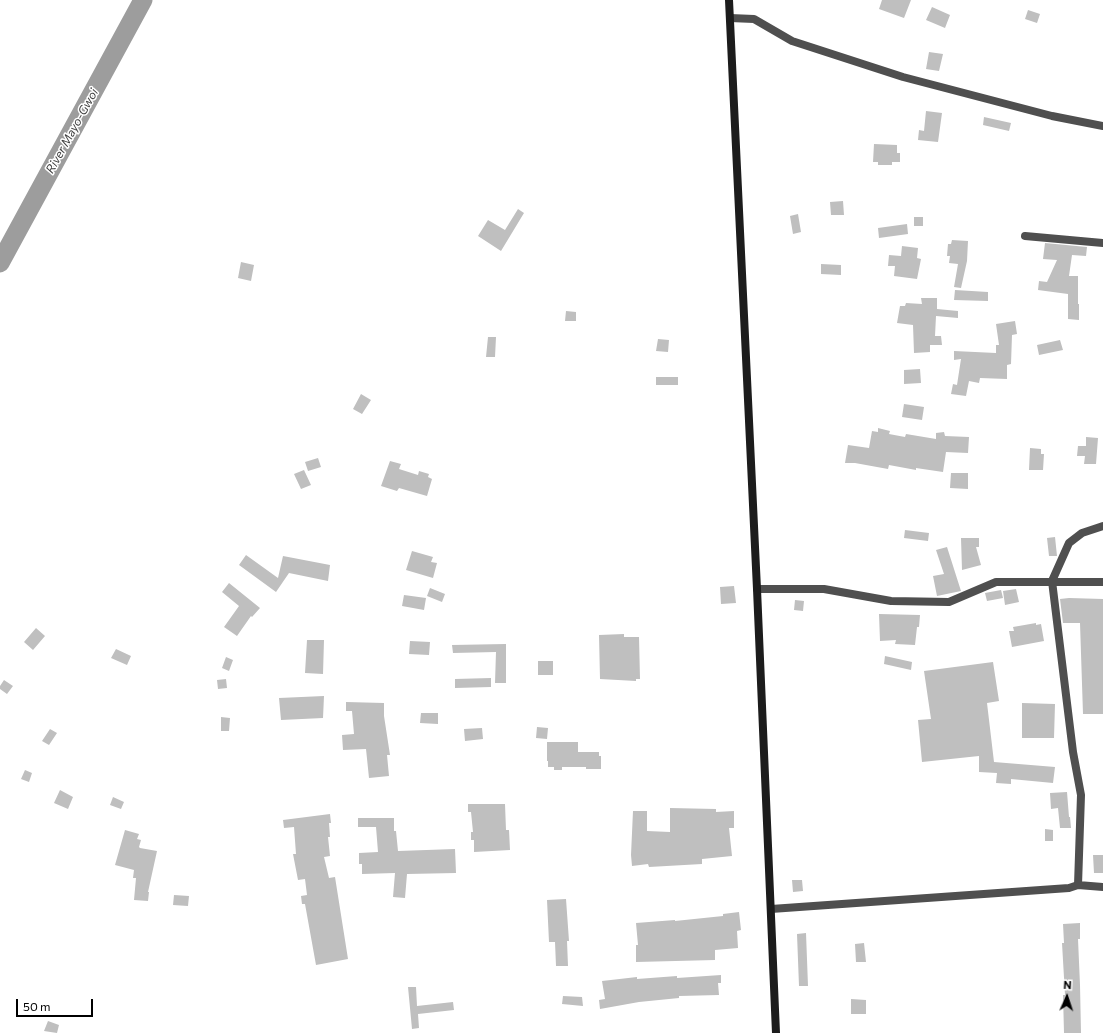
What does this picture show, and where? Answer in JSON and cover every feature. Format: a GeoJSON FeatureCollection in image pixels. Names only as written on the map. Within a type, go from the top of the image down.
{"type":"FeatureCollection","features":[{"type":"Feature","properties":{"kind":"main road"},"geometry":{"type":"LineString","coordinates":[[729,0],[758,589],[776,1033]]}},
{"type":"Feature","properties":{"kind":"street"},"geometry":{"type":"LineString","coordinates":[[730,18],[754,19],[792,41],[903,77],[1052,116],[1103,126]]}},
{"type":"Feature","properties":{"kind":"street"},"geometry":{"type":"LineString","coordinates":[[1025,236],[1103,243]]}},
{"type":"Feature","properties":{"kind":"street"},"geometry":{"type":"LineString","coordinates":[[1078,885],[1081,795],[1073,752],[1052,581],[1069,543],[1082,533],[1103,526]]}},
{"type":"Feature","properties":{"kind":"street"},"geometry":{"type":"LineString","coordinates":[[758,589],[824,589],[891,601],[949,602],[996,582],[1103,582]]}},
{"type":"Feature","properties":{"kind":"street"},"geometry":{"type":"LineString","coordinates":[[771,910],[1069,888],[1078,885],[1103,887]]}},
{"type":"Feature","properties":{"kind":"building"},"geometry":{"type":"Polygon","coordinates":[[[882,0],[911,0],[904,18],[879,9],[882,0]]]}},
{"type":"Feature","properties":{"kind":"building"},"geometry":{"type":"Polygon","coordinates":[[[932,7],[950,15],[945,28],[926,20],[932,7]]]}},
{"type":"Feature","properties":{"kind":"building"},"geometry":{"type":"Polygon","coordinates":[[[1028,10],[1040,14],[1037,23],[1025,19],[1028,10]]]}},
{"type":"Feature","properties":{"kind":"building"},"geometry":{"type":"Polygon","coordinates":[[[929,52],[943,54],[939,71],[926,69],[929,52]]]}},
{"type":"Feature","properties":{"kind":"building"},"geometry":{"type":"Polygon","coordinates":[[[926,111],[942,113],[938,142],[918,140],[919,130],[924,131],[926,111]]]}},
{"type":"Feature","properties":{"kind":"building"},"geometry":{"type":"Polygon","coordinates":[[[984,117],[1011,123],[1009,131],[983,125],[984,117]]]}},
{"type":"Feature","properties":{"kind":"building"},"geometry":{"type":"Polygon","coordinates":[[[874,144],[897,145],[897,153],[900,153],[900,162],[892,162],[892,165],[878,165],[878,162],[873,162],[874,144]]]}},
{"type":"Feature","properties":{"kind":"building"},"geometry":{"type":"Polygon","coordinates":[[[843,201],[844,215],[831,215],[830,202],[843,201]]]}},
{"type":"Feature","properties":{"kind":"building"},"geometry":{"type":"Polygon","coordinates":[[[518,209],[524,213],[501,251],[478,236],[488,220],[505,230],[518,209]]]}},
{"type":"Feature","properties":{"kind":"building"},"geometry":{"type":"Polygon","coordinates":[[[798,214],[801,232],[793,234],[790,216],[798,214]]]}},
{"type":"Feature","properties":{"kind":"building"},"geometry":{"type":"Polygon","coordinates":[[[914,217],[923,217],[923,226],[914,226],[914,217]]]}},
{"type":"Feature","properties":{"kind":"building"},"geometry":{"type":"Polygon","coordinates":[[[907,224],[908,234],[879,238],[878,228],[907,224]]]}},
{"type":"Feature","properties":{"kind":"building"},"geometry":{"type":"Polygon","coordinates":[[[952,240],[968,241],[967,261],[961,288],[954,287],[958,264],[949,263],[950,256],[947,256],[948,244],[951,244],[952,240]]]}},
{"type":"Feature","properties":{"kind":"building"},"geometry":{"type":"Polygon","coordinates":[[[1045,243],[1087,247],[1086,256],[1072,255],[1069,276],[1078,276],[1079,320],[1068,319],[1068,294],[1038,290],[1039,281],[1047,282],[1057,260],[1043,259],[1045,243]]]}},
{"type":"Feature","properties":{"kind":"building"},"geometry":{"type":"Polygon","coordinates":[[[902,246],[918,248],[917,258],[921,259],[917,279],[894,276],[895,266],[888,266],[889,255],[901,256],[902,246]]]}},
{"type":"Feature","properties":{"kind":"building"},"geometry":{"type":"Polygon","coordinates":[[[241,262],[254,265],[251,281],[238,278],[241,262]]]}},
{"type":"Feature","properties":{"kind":"building"},"geometry":{"type":"Polygon","coordinates":[[[821,264],[841,265],[841,275],[821,274],[821,264]]]}},
{"type":"Feature","properties":{"kind":"building"},"geometry":{"type":"Polygon","coordinates":[[[955,290],[988,292],[988,301],[954,300],[955,290]]]}},
{"type":"Feature","properties":{"kind":"building"},"geometry":{"type":"Polygon","coordinates":[[[921,298],[937,298],[937,309],[958,311],[958,318],[936,316],[935,336],[941,336],[942,345],[930,345],[930,352],[914,353],[913,325],[897,323],[900,306],[905,306],[906,303],[922,304],[921,298]]]}},
{"type":"Feature","properties":{"kind":"building"},"geometry":{"type":"Polygon","coordinates":[[[566,311],[576,312],[576,321],[565,321],[566,311]]]}},
{"type":"Feature","properties":{"kind":"building"},"geometry":{"type":"Polygon","coordinates":[[[1015,321],[1017,334],[1012,335],[1011,364],[1007,365],[1007,379],[980,378],[979,383],[969,381],[966,396],[951,394],[953,384],[957,385],[961,359],[954,360],[954,351],[996,353],[996,345],[999,345],[996,324],[1015,321]]]}},
{"type":"Feature","properties":{"kind":"building"},"geometry":{"type":"Polygon","coordinates":[[[488,337],[496,337],[495,357],[486,357],[488,337]]]}},
{"type":"Feature","properties":{"kind":"building"},"geometry":{"type":"Polygon","coordinates":[[[658,339],[669,340],[668,352],[656,351],[658,339]]]}},
{"type":"Feature","properties":{"kind":"building"},"geometry":{"type":"Polygon","coordinates":[[[1060,340],[1063,350],[1039,355],[1037,345],[1060,340]]]}},
{"type":"Feature","properties":{"kind":"building"},"geometry":{"type":"Polygon","coordinates":[[[920,369],[921,383],[904,384],[904,370],[920,369]]]}},
{"type":"Feature","properties":{"kind":"building"},"geometry":{"type":"Polygon","coordinates":[[[656,377],[678,377],[678,385],[656,385],[656,377]]]}},
{"type":"Feature","properties":{"kind":"building"},"geometry":{"type":"Polygon","coordinates":[[[361,394],[371,400],[362,414],[353,409],[361,394]]]}},
{"type":"Feature","properties":{"kind":"building"},"geometry":{"type":"Polygon","coordinates":[[[904,404],[924,407],[922,420],[902,417],[904,404]]]}},
{"type":"Feature","properties":{"kind":"building"},"geometry":{"type":"Polygon","coordinates":[[[878,428],[890,431],[889,434],[905,437],[906,434],[936,439],[936,433],[944,432],[945,436],[969,437],[968,453],[946,452],[943,472],[916,468],[916,470],[889,465],[888,469],[855,463],[845,463],[848,445],[869,448],[872,431],[878,432],[878,428]]]}},
{"type":"Feature","properties":{"kind":"building"},"geometry":{"type":"Polygon","coordinates":[[[1086,437],[1098,438],[1096,464],[1084,464],[1085,456],[1077,456],[1078,446],[1086,446],[1086,437]]]}},
{"type":"Feature","properties":{"kind":"building"},"geometry":{"type":"Polygon","coordinates":[[[1030,448],[1041,449],[1041,454],[1044,454],[1043,470],[1029,470],[1030,448]]]}},
{"type":"Feature","properties":{"kind":"building"},"geometry":{"type":"Polygon","coordinates":[[[318,458],[321,467],[308,471],[305,462],[318,458]]]}},
{"type":"Feature","properties":{"kind":"building"},"geometry":{"type":"Polygon","coordinates":[[[390,461],[401,464],[399,469],[418,475],[419,471],[429,474],[428,477],[432,479],[427,496],[399,488],[397,491],[381,486],[390,461]]]}},
{"type":"Feature","properties":{"kind":"building"},"geometry":{"type":"Polygon","coordinates":[[[304,470],[311,485],[301,489],[294,474],[304,470]]]}},
{"type":"Feature","properties":{"kind":"building"},"geometry":{"type":"Polygon","coordinates":[[[951,473],[968,473],[968,489],[950,488],[951,473]]]}},
{"type":"Feature","properties":{"kind":"building"},"geometry":{"type":"Polygon","coordinates":[[[905,530],[929,533],[928,541],[904,538],[905,530]]]}},
{"type":"Feature","properties":{"kind":"building"},"geometry":{"type":"Polygon","coordinates":[[[1055,537],[1057,556],[1049,556],[1047,538],[1055,537]]]}},
{"type":"Feature","properties":{"kind":"building"},"geometry":{"type":"Polygon","coordinates":[[[961,538],[979,538],[979,547],[976,547],[981,565],[962,570],[961,538]]]}},
{"type":"Feature","properties":{"kind":"building"},"geometry":{"type":"Polygon","coordinates":[[[947,547],[961,591],[937,596],[933,576],[944,574],[936,550],[947,547]]]}},
{"type":"Feature","properties":{"kind":"building"},"geometry":{"type":"Polygon","coordinates":[[[412,551],[433,557],[431,562],[437,563],[433,578],[406,570],[412,551]]]}},
{"type":"Feature","properties":{"kind":"building"},"geometry":{"type":"Polygon","coordinates":[[[246,555],[278,578],[283,556],[330,565],[328,581],[289,573],[276,592],[239,565],[246,555]]]}},
{"type":"Feature","properties":{"kind":"building"},"geometry":{"type":"Polygon","coordinates":[[[229,583],[260,608],[252,617],[251,616],[237,636],[224,627],[239,606],[222,592],[229,583]]]}},
{"type":"Feature","properties":{"kind":"building"},"geometry":{"type":"Polygon","coordinates":[[[734,586],[736,603],[721,604],[720,587],[734,586]]]}},
{"type":"Feature","properties":{"kind":"building"},"geometry":{"type":"Polygon","coordinates":[[[430,588],[445,594],[442,602],[427,596],[430,588]]]}},
{"type":"Feature","properties":{"kind":"building"},"geometry":{"type":"Polygon","coordinates":[[[1016,589],[1019,602],[1005,605],[1003,591],[1016,589]]]}},
{"type":"Feature","properties":{"kind":"building"},"geometry":{"type":"Polygon","coordinates":[[[1001,590],[1003,598],[987,601],[985,593],[1001,590]]]}},
{"type":"Feature","properties":{"kind":"building"},"geometry":{"type":"Polygon","coordinates":[[[404,595],[426,598],[424,610],[402,606],[404,595]]]}},
{"type":"Feature","properties":{"kind":"building"},"geometry":{"type":"Polygon","coordinates":[[[1060,599],[1103,599],[1103,714],[1083,714],[1080,623],[1063,623],[1060,599]]]}},
{"type":"Feature","properties":{"kind":"building"},"geometry":{"type":"Polygon","coordinates":[[[795,600],[804,601],[803,611],[794,610],[795,600]]]}},
{"type":"Feature","properties":{"kind":"building"},"geometry":{"type":"Polygon","coordinates":[[[879,614],[920,615],[915,645],[895,644],[896,640],[880,641],[879,614]]]}},
{"type":"Feature","properties":{"kind":"building"},"geometry":{"type":"Polygon","coordinates":[[[1036,623],[1036,625],[1041,624],[1044,641],[1012,647],[1009,631],[1014,631],[1013,627],[1036,623]]]}},
{"type":"Feature","properties":{"kind":"building"},"geometry":{"type":"Polygon","coordinates":[[[36,628],[45,636],[33,650],[24,642],[36,628]]]}},
{"type":"Feature","properties":{"kind":"building"},"geometry":{"type":"Polygon","coordinates":[[[624,634],[624,637],[639,637],[640,679],[636,679],[636,681],[600,679],[599,635],[624,634]]]}},
{"type":"Feature","properties":{"kind":"building"},"geometry":{"type":"Polygon","coordinates":[[[307,640],[324,640],[323,674],[305,673],[307,640]]]}},
{"type":"Feature","properties":{"kind":"building"},"geometry":{"type":"Polygon","coordinates":[[[410,641],[430,642],[429,655],[409,654],[410,641]]]}},
{"type":"Feature","properties":{"kind":"building"},"geometry":{"type":"Polygon","coordinates":[[[506,644],[506,683],[495,683],[496,652],[453,653],[452,645],[506,644]]]}},
{"type":"Feature","properties":{"kind":"building"},"geometry":{"type":"Polygon","coordinates":[[[116,649],[131,656],[127,665],[111,658],[116,649]]]}},
{"type":"Feature","properties":{"kind":"building"},"geometry":{"type":"Polygon","coordinates":[[[885,656],[912,662],[911,670],[884,664],[885,656]]]}},
{"type":"Feature","properties":{"kind":"building"},"geometry":{"type":"Polygon","coordinates":[[[226,657],[233,660],[229,671],[222,668],[226,657]]]}},
{"type":"Feature","properties":{"kind":"building"},"geometry":{"type":"Polygon","coordinates":[[[538,661],[553,661],[553,675],[538,675],[538,661]]]}},
{"type":"Feature","properties":{"kind":"building"},"geometry":{"type":"Polygon","coordinates":[[[993,662],[999,701],[987,703],[994,762],[1055,767],[1053,783],[1011,779],[1011,784],[996,783],[997,773],[979,772],[979,756],[922,762],[918,720],[931,719],[924,671],[993,662]]]}},
{"type":"Feature","properties":{"kind":"building"},"geometry":{"type":"Polygon","coordinates":[[[491,678],[491,687],[455,688],[455,679],[491,678]]]}},
{"type":"Feature","properties":{"kind":"building"},"geometry":{"type":"Polygon","coordinates":[[[226,679],[227,688],[218,689],[217,680],[226,679]]]}},
{"type":"Feature","properties":{"kind":"building"},"geometry":{"type":"Polygon","coordinates":[[[4,680],[13,686],[7,694],[0,689],[0,686],[4,680]]]}},
{"type":"Feature","properties":{"kind":"building"},"geometry":{"type":"Polygon","coordinates":[[[324,696],[323,718],[281,720],[279,698],[324,696]]]}},
{"type":"Feature","properties":{"kind":"building"},"geometry":{"type":"Polygon","coordinates":[[[346,702],[384,703],[384,716],[390,755],[387,755],[389,776],[369,778],[366,749],[343,750],[342,735],[354,734],[352,711],[346,711],[346,702]]]}},
{"type":"Feature","properties":{"kind":"building"},"geometry":{"type":"Polygon","coordinates":[[[1022,703],[1055,704],[1054,738],[1022,738],[1022,703]]]}},
{"type":"Feature","properties":{"kind":"building"},"geometry":{"type":"Polygon","coordinates":[[[421,713],[438,713],[438,724],[420,723],[421,713]]]}},
{"type":"Feature","properties":{"kind":"building"},"geometry":{"type":"Polygon","coordinates":[[[221,717],[230,718],[229,731],[221,731],[221,717]]]}},
{"type":"Feature","properties":{"kind":"building"},"geometry":{"type":"Polygon","coordinates":[[[537,727],[548,728],[547,739],[536,738],[537,727]]]}},
{"type":"Feature","properties":{"kind":"building"},"geometry":{"type":"Polygon","coordinates":[[[482,728],[483,739],[465,741],[464,729],[482,728]]]}},
{"type":"Feature","properties":{"kind":"building"},"geometry":{"type":"Polygon","coordinates":[[[50,729],[57,733],[49,745],[42,741],[50,729]]]}},
{"type":"Feature","properties":{"kind":"building"},"geometry":{"type":"Polygon","coordinates":[[[547,742],[578,742],[578,752],[599,752],[599,756],[601,756],[601,769],[586,769],[586,767],[562,767],[562,770],[554,770],[554,767],[548,767],[547,742]]]}},
{"type":"Feature","properties":{"kind":"building"},"geometry":{"type":"Polygon","coordinates":[[[25,770],[32,773],[29,782],[21,779],[25,770]]]}},
{"type":"Feature","properties":{"kind":"building"},"geometry":{"type":"Polygon","coordinates":[[[60,790],[73,797],[68,809],[54,803],[60,790]]]}},
{"type":"Feature","properties":{"kind":"building"},"geometry":{"type":"Polygon","coordinates":[[[1067,792],[1071,828],[1060,828],[1058,808],[1051,809],[1050,793],[1067,792]]]}},
{"type":"Feature","properties":{"kind":"building"},"geometry":{"type":"Polygon","coordinates":[[[113,797],[124,802],[121,809],[110,805],[113,797]]]}},
{"type":"Feature","properties":{"kind":"building"},"geometry":{"type":"Polygon","coordinates":[[[468,804],[505,804],[506,830],[509,830],[510,850],[474,852],[474,840],[471,840],[471,832],[473,832],[471,812],[468,812],[468,804]]]}},
{"type":"Feature","properties":{"kind":"building"},"geometry":{"type":"Polygon","coordinates":[[[670,808],[716,809],[716,812],[734,811],[734,828],[729,828],[732,856],[702,859],[702,864],[649,867],[648,864],[632,866],[633,811],[647,811],[647,831],[670,832],[670,808]]]}},
{"type":"Feature","properties":{"kind":"building"},"geometry":{"type":"Polygon","coordinates":[[[330,814],[330,837],[328,837],[330,856],[324,857],[329,878],[335,877],[348,959],[316,965],[305,904],[302,904],[301,896],[307,895],[305,879],[298,880],[293,854],[296,854],[294,827],[284,828],[283,820],[330,814]]]}},
{"type":"Feature","properties":{"kind":"building"},"geometry":{"type":"Polygon","coordinates":[[[358,818],[394,818],[394,831],[396,831],[398,851],[455,849],[456,873],[407,874],[405,898],[393,897],[395,873],[362,874],[362,864],[359,864],[359,853],[378,852],[376,827],[358,827],[358,818]]]}},
{"type":"Feature","properties":{"kind":"building"},"geometry":{"type":"Polygon","coordinates":[[[1045,829],[1053,830],[1053,841],[1045,841],[1045,829]]]}},
{"type":"Feature","properties":{"kind":"building"},"geometry":{"type":"Polygon","coordinates":[[[125,830],[139,834],[137,839],[141,840],[140,848],[157,851],[148,892],[148,901],[134,900],[136,878],[133,878],[134,870],[115,865],[125,830]]]}},
{"type":"Feature","properties":{"kind":"building"},"geometry":{"type":"Polygon","coordinates":[[[1093,855],[1103,855],[1103,873],[1094,873],[1093,855]]]}},
{"type":"Feature","properties":{"kind":"building"},"geometry":{"type":"Polygon","coordinates":[[[792,880],[802,880],[803,891],[793,892],[792,880]]]}},
{"type":"Feature","properties":{"kind":"building"},"geometry":{"type":"Polygon","coordinates":[[[174,895],[189,896],[188,906],[173,905],[174,895]]]}},
{"type":"Feature","properties":{"kind":"building"},"geometry":{"type":"Polygon","coordinates":[[[566,899],[569,941],[567,941],[568,966],[556,966],[555,942],[549,942],[547,900],[566,899]]]}},
{"type":"Feature","properties":{"kind":"building"},"geometry":{"type":"Polygon","coordinates":[[[739,912],[741,930],[737,931],[738,948],[715,950],[715,960],[636,962],[636,945],[638,945],[636,923],[723,916],[723,914],[739,912]]]}},
{"type":"Feature","properties":{"kind":"building"},"geometry":{"type":"Polygon","coordinates":[[[1080,923],[1080,939],[1078,939],[1081,1033],[1064,1033],[1063,995],[1065,995],[1062,943],[1064,943],[1063,924],[1080,923]]]}},
{"type":"Feature","properties":{"kind":"building"},"geometry":{"type":"Polygon","coordinates":[[[806,933],[808,986],[799,986],[797,934],[806,933]]]}},
{"type":"Feature","properties":{"kind":"building"},"geometry":{"type":"Polygon","coordinates":[[[864,943],[866,962],[856,962],[855,944],[864,943]]]}},
{"type":"Feature","properties":{"kind":"building"},"geometry":{"type":"Polygon","coordinates":[[[721,975],[721,983],[718,983],[719,995],[679,996],[679,998],[639,1002],[600,1009],[599,1000],[605,999],[602,981],[637,977],[637,979],[721,975]]]}},
{"type":"Feature","properties":{"kind":"building"},"geometry":{"type":"Polygon","coordinates":[[[408,987],[416,987],[417,1006],[453,1002],[454,1010],[418,1014],[419,1028],[412,1029],[408,987]]]}},
{"type":"Feature","properties":{"kind":"building"},"geometry":{"type":"Polygon","coordinates":[[[563,996],[582,997],[583,1006],[562,1004],[563,996]]]}},
{"type":"Feature","properties":{"kind":"building"},"geometry":{"type":"Polygon","coordinates":[[[851,999],[866,1000],[866,1014],[851,1014],[851,999]]]}},
{"type":"Feature","properties":{"kind":"building"},"geometry":{"type":"Polygon","coordinates":[[[48,1021],[59,1025],[57,1033],[44,1031],[48,1021]]]}},
{"type":"Feature","properties":{"kind":"waterway","name":"River Mayo-Gwoi"},"geometry":{"type":"LineString","coordinates":[[0,263],[143,0]]}}]}
